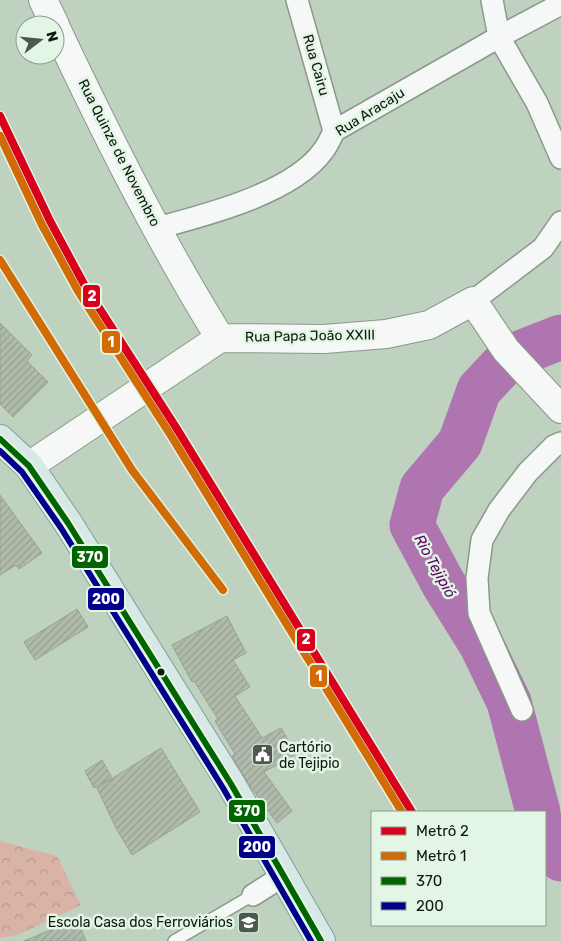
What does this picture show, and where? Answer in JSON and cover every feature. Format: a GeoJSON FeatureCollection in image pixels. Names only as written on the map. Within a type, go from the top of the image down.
{"type":"FeatureCollection","features":[{"type":"Feature","properties":{"kind":"main road"},"geometry":{"type":"LineString","coordinates":[[0,439],[29,466],[68,523],[226,776],[321,941]]}},
{"type":"Feature","properties":{"kind":"street","name":"Rua Quinze de Novembro"},"geometry":{"type":"LineString","coordinates":[[43,0],[50,15]]}},
{"type":"Feature","properties":{"kind":"street","name":"Rua Cairu"},"geometry":{"type":"LineString","coordinates":[[297,0],[334,131]]}},
{"type":"Feature","properties":{"kind":"street"},"geometry":{"type":"LineString","coordinates":[[492,0],[499,37],[537,104],[561,158]]}},
{"type":"Feature","properties":{"kind":"street","name":"Rua Aracaju"},"geometry":{"type":"LineString","coordinates":[[157,228],[214,213],[288,181],[310,166],[324,151],[334,131],[561,4]]}},
{"type":"Feature","properties":{"kind":"street","name":"Rua Quinze de Novembro"},"geometry":{"type":"LineString","coordinates":[[65,46],[88,95],[157,228],[185,280],[220,338]]}},
{"type":"Feature","properties":{"kind":"street"},"geometry":{"type":"LineString","coordinates":[[561,222],[543,248],[473,301],[506,350],[561,409]]}},
{"type":"Feature","properties":{"kind":"street","name":"Rua Papa João XXIII"},"geometry":{"type":"LineString","coordinates":[[220,338],[324,339],[386,334],[429,325],[473,301]]}},
{"type":"Feature","properties":{"kind":"street"},"geometry":{"type":"LineString","coordinates":[[29,466],[220,338]]}},
{"type":"Feature","properties":{"kind":"street"},"geometry":{"type":"LineString","coordinates":[[522,710],[479,613],[477,578],[482,540],[500,510],[528,472],[554,446],[561,443]]}},
{"type":"Feature","properties":{"kind":"street"},"geometry":{"type":"LineString","coordinates":[[253,895],[283,876]]}},
{"type":"Feature","properties":{"kind":"lane"},"geometry":{"type":"LineString","coordinates":[[174,941],[253,895]]}},
{"type":"Feature","properties":{"kind":"green space"},"geometry":{"type":"Polygon","coordinates":[[[0,841],[57,856],[81,905],[18,935],[0,938],[0,841]]]}},
{"type":"Feature","properties":{"kind":"building"},"geometry":{"type":"Polygon","coordinates":[[[0,323],[32,355],[27,361],[48,382],[13,417],[0,404],[0,323]]]}},
{"type":"Feature","properties":{"kind":"building"},"geometry":{"type":"Polygon","coordinates":[[[0,495],[42,553],[19,569],[16,565],[0,575],[0,495]]]}},
{"type":"Feature","properties":{"kind":"building"},"geometry":{"type":"Polygon","coordinates":[[[77,609],[88,627],[35,660],[24,642],[77,609]]]}},
{"type":"Feature","properties":{"kind":"building"},"geometry":{"type":"Polygon","coordinates":[[[227,616],[246,653],[233,660],[250,687],[235,696],[262,738],[281,728],[296,754],[264,772],[292,811],[277,823],[250,786],[232,756],[235,754],[215,721],[218,719],[194,681],[192,682],[172,645],[227,616]]]}},
{"type":"Feature","properties":{"kind":"building"},"geometry":{"type":"Polygon","coordinates":[[[161,748],[200,812],[132,855],[116,828],[97,788],[161,748]]]}},
{"type":"Feature","properties":{"kind":"building"},"geometry":{"type":"Polygon","coordinates":[[[102,760],[112,778],[94,788],[85,771],[102,760]]]}},
{"type":"Feature","properties":{"kind":"building"},"geometry":{"type":"Polygon","coordinates":[[[77,919],[86,941],[24,941],[77,919]]]}},
{"type":"Feature","properties":{"kind":"waterway","name":"Rio Tejipió"},"geometry":{"type":"LineString","coordinates":[[538,811],[509,702],[481,644],[443,583],[412,525],[422,488],[460,443],[479,390],[510,357],[561,337]]}},
{"type":"Feature","properties":{"kind":"waterway","name":"Rio Tejipió"},"geometry":{"type":"LineString","coordinates":[[546,831],[561,859]]}},
{"type":"Feature","properties":{"kind":"metro line","name":"2"},"geometry":{"type":"LineString","coordinates":[[0,116],[50,221],[85,286],[177,429],[411,811]]}},
{"type":"Feature","properties":{"kind":"metro line","name":"1"},"geometry":{"type":"LineString","coordinates":[[0,136],[42,225],[78,291],[170,434],[401,811]]}},
{"type":"Feature","properties":{"kind":"metro line","name":"1"},"geometry":{"type":"LineString","coordinates":[[0,260],[132,470],[223,590]]}},
{"type":"Feature","properties":{"kind":"transit line","name":"370"},"geometry":{"type":"LineString","coordinates":[[0,439],[29,466],[68,523],[231,784],[321,941]]}},
{"type":"Feature","properties":{"kind":"transit line","name":"200"},"geometry":{"type":"LineString","coordinates":[[0,451],[22,472],[61,528],[223,788],[311,941]]}},
{"type":"Feature","properties":{"kind":"place","name":"Cartório de Tejipio"},"geometry":{"type":"Point","coordinates":[263,755]}},
{"type":"Feature","properties":{"kind":"place","name":"Escola Casa dos Ferroviários"},"geometry":{"type":"Point","coordinates":[249,922]}}]}
